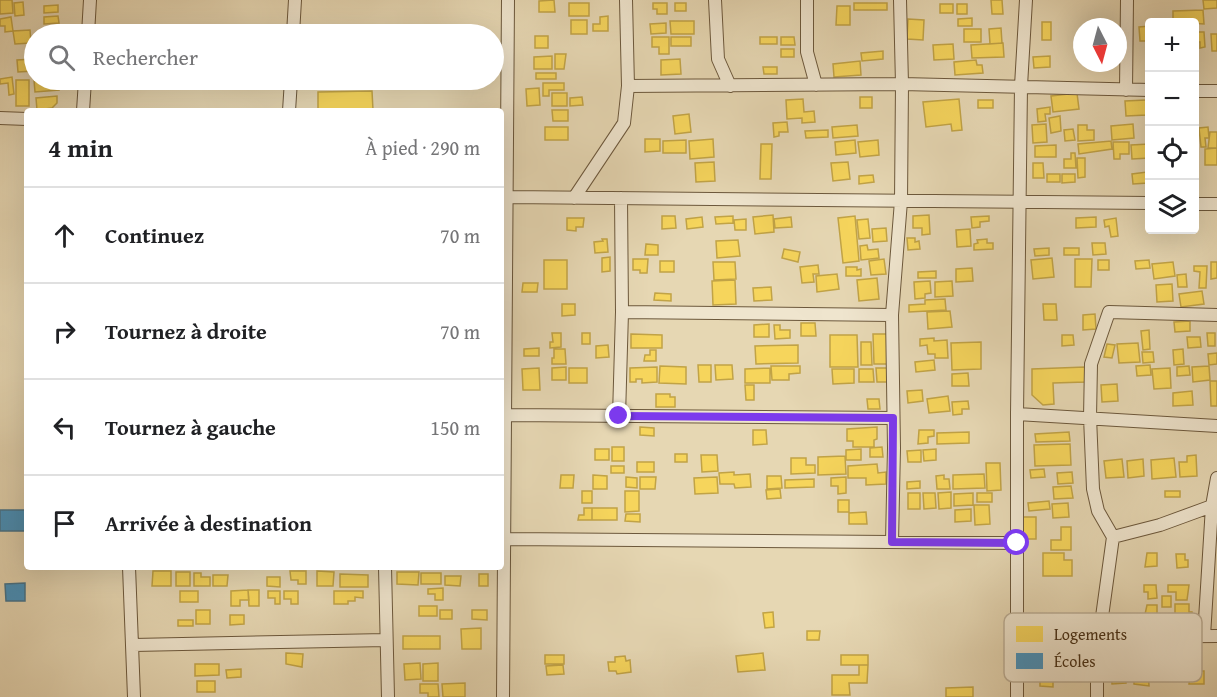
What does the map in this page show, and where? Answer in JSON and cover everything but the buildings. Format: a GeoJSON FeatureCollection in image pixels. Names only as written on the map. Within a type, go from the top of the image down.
{"type":"FeatureCollection","features":[{"type":"Feature","properties":{"kind":"street"},"geometry":{"type":"LineString","coordinates":[[89,24],[90,0]]}},
{"type":"Feature","properties":{"kind":"street"},"geometry":{"type":"LineString","coordinates":[[294,24],[295,0]]}},
{"type":"Feature","properties":{"kind":"street"},"geometry":{"type":"LineString","coordinates":[[508,0],[504,197],[1145,203]]}},
{"type":"Feature","properties":{"kind":"street"},"geometry":{"type":"LineString","coordinates":[[574,198],[624,123],[628,86],[626,0]]}},
{"type":"Feature","properties":{"kind":"street"},"geometry":{"type":"LineString","coordinates":[[715,0],[718,60],[730,86]]}},
{"type":"Feature","properties":{"kind":"street"},"geometry":{"type":"LineString","coordinates":[[807,0],[807,52],[816,85]]}},
{"type":"Feature","properties":{"kind":"street"},"geometry":{"type":"LineString","coordinates":[[892,542],[892,315],[901,201],[900,0]]}},
{"type":"Feature","properties":{"kind":"street"},"geometry":{"type":"LineString","coordinates":[[1017,613],[1021,86],[1026,0]]}},
{"type":"Feature","properties":{"kind":"street"},"geometry":{"type":"LineString","coordinates":[[1126,90],[1127,0]]}},
{"type":"Feature","properties":{"kind":"street"},"geometry":{"type":"LineString","coordinates":[[628,86],[902,84],[1145,90]]}},
{"type":"Feature","properties":{"kind":"street"},"geometry":{"type":"LineString","coordinates":[[83,108],[84,90]]}},
{"type":"Feature","properties":{"kind":"street"},"geometry":{"type":"LineString","coordinates":[[289,108],[290,90]]}},
{"type":"Feature","properties":{"kind":"street"},"geometry":{"type":"LineString","coordinates":[[1199,91],[1217,91]]}},
{"type":"Feature","properties":{"kind":"street"},"geometry":{"type":"LineString","coordinates":[[0,118],[24,119]]}},
{"type":"Feature","properties":{"kind":"street"},"geometry":{"type":"LineString","coordinates":[[619,416],[622,312],[621,198]]}},
{"type":"Feature","properties":{"kind":"street"},"geometry":{"type":"LineString","coordinates":[[1199,204],[1217,204]]}},
{"type":"Feature","properties":{"kind":"street"},"geometry":{"type":"LineString","coordinates":[[622,312],[892,315]]}},
{"type":"Feature","properties":{"kind":"street"},"geometry":{"type":"LineString","coordinates":[[1102,613],[1113,537],[1098,511],[1093,489],[1090,417],[1091,364],[1109,312],[1217,315]]}},
{"type":"Feature","properties":{"kind":"street"},"geometry":{"type":"LineString","coordinates":[[1017,414],[1217,426]]}},
{"type":"Feature","properties":{"kind":"street"},"geometry":{"type":"LineString","coordinates":[[504,415],[893,418]]}},
{"type":"Feature","properties":{"kind":"street"},"geometry":{"type":"LineString","coordinates":[[1211,636],[1212,507],[1217,478]]}},
{"type":"Feature","properties":{"kind":"street"},"geometry":{"type":"LineString","coordinates":[[1113,537],[1160,525],[1212,507]]}},
{"type":"Feature","properties":{"kind":"street"},"geometry":{"type":"LineString","coordinates":[[504,539],[1017,543]]}},
{"type":"Feature","properties":{"kind":"street"},"geometry":{"type":"LineString","coordinates":[[129,570],[134,697]]}},
{"type":"Feature","properties":{"kind":"street"},"geometry":{"type":"LineString","coordinates":[[385,570],[388,697]]}},
{"type":"Feature","properties":{"kind":"street"},"geometry":{"type":"LineString","coordinates":[[502,570],[502,697]]}},
{"type":"Feature","properties":{"kind":"street"},"geometry":{"type":"LineString","coordinates":[[133,645],[386,640]]}},
{"type":"Feature","properties":{"kind":"street"},"geometry":{"type":"LineString","coordinates":[[1097,682],[1097,697]]}},
{"type":"Feature","properties":{"kind":"route"},"geometry":{"type":"LineString","coordinates":[[619,416],[893,418],[892,542],[1017,543]]}}]}
